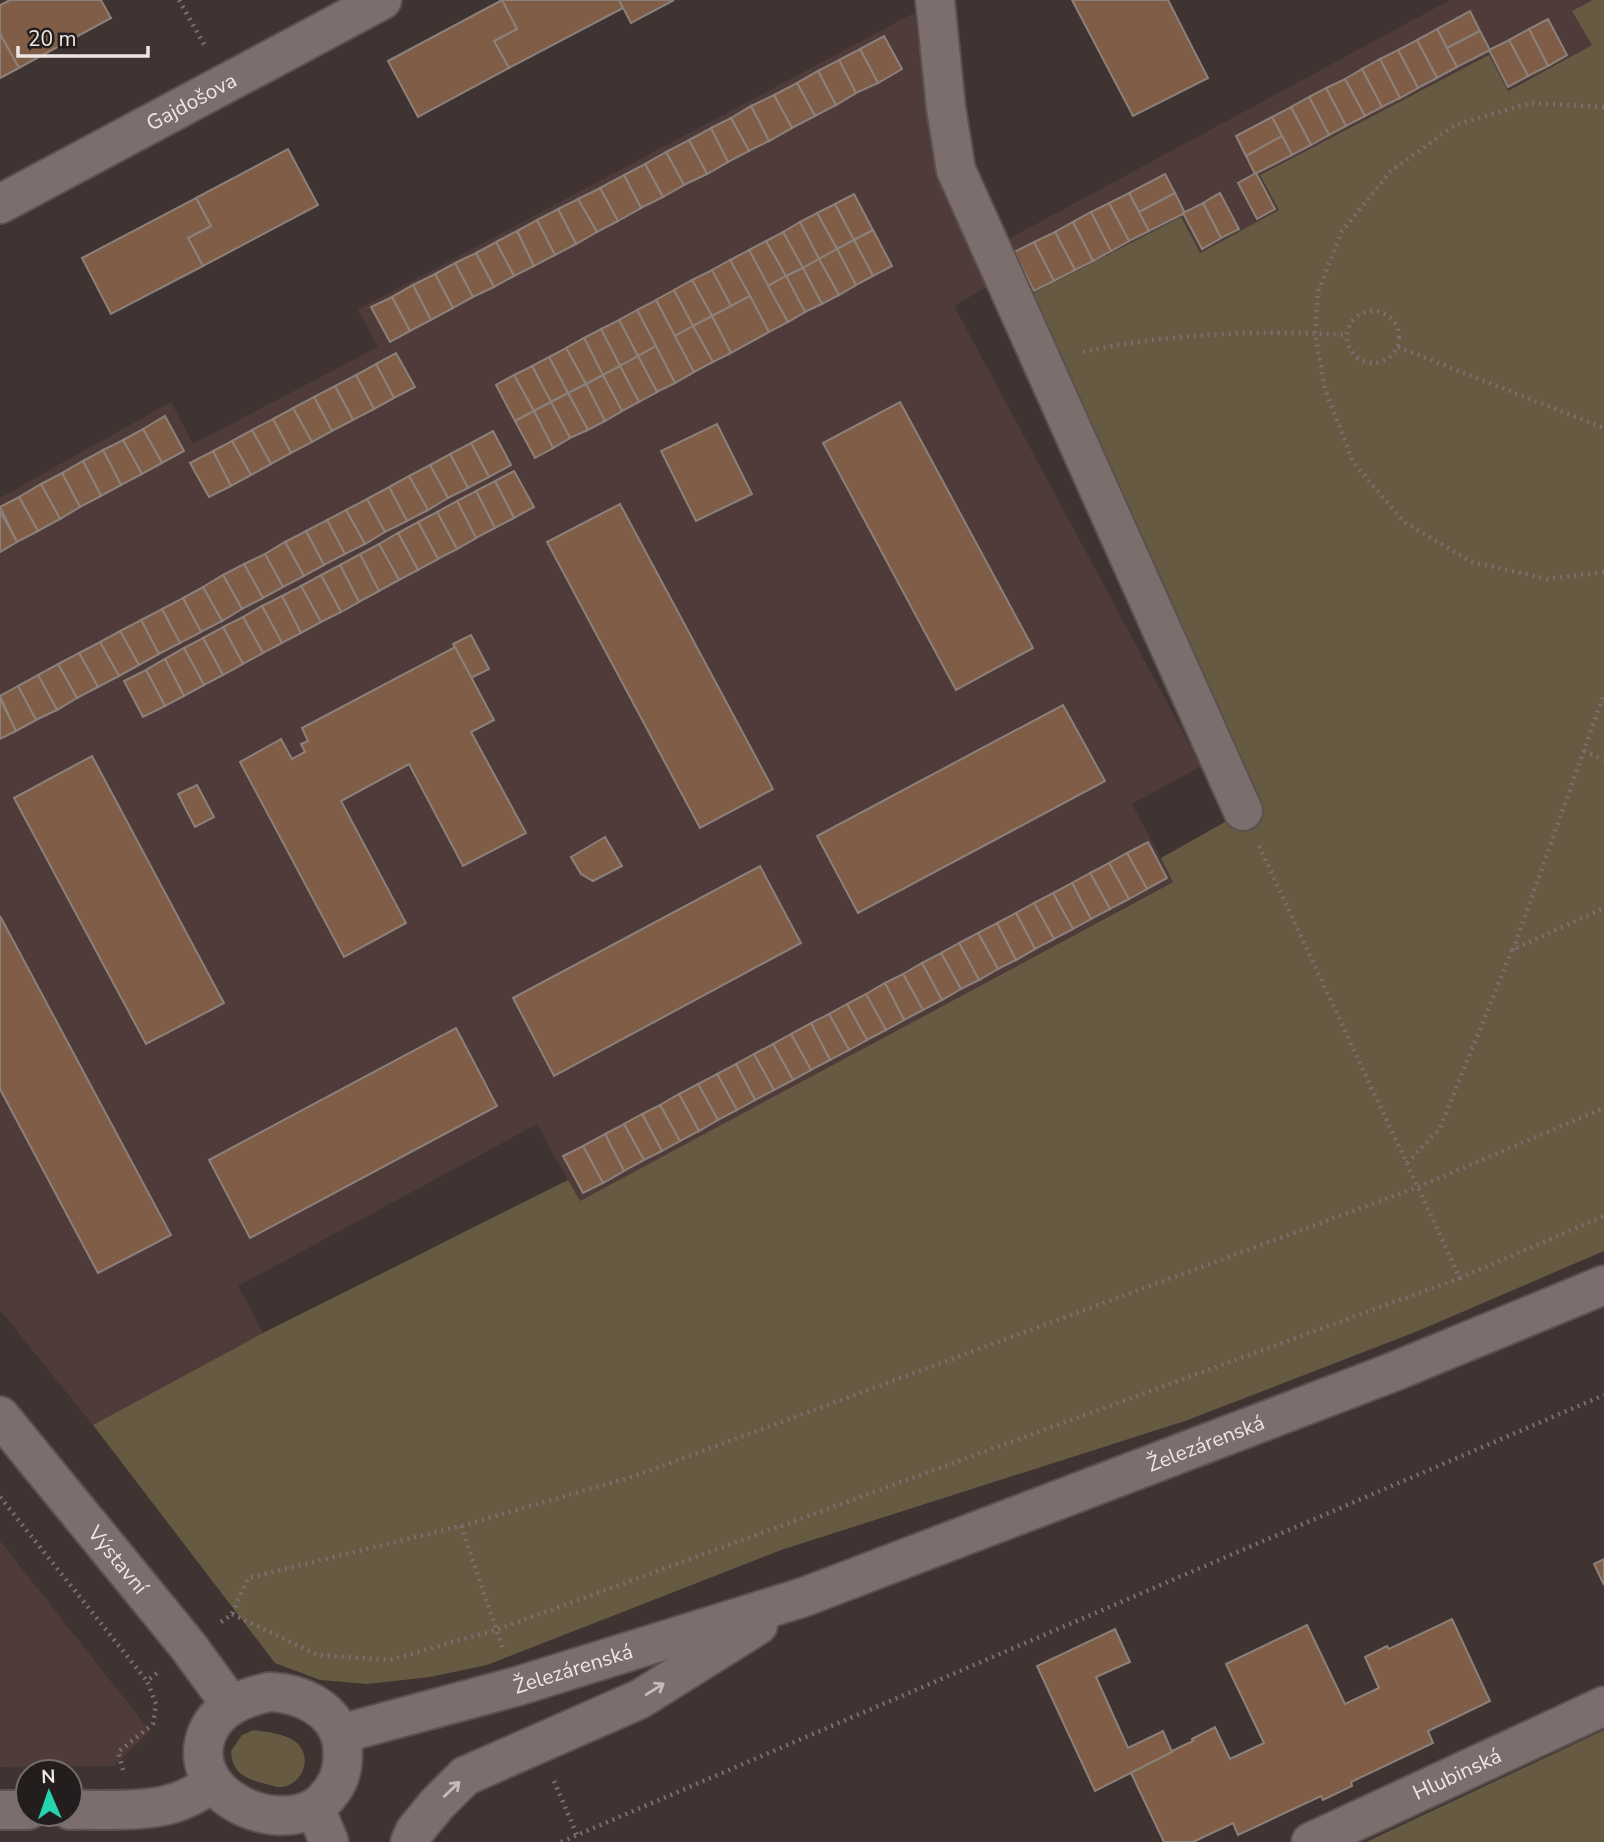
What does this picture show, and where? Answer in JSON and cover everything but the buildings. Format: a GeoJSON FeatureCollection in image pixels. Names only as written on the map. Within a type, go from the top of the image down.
{"type":"FeatureCollection","features":[{"type":"Feature","properties":{"kind":"street","name":"Gajdošova"},"geometry":{"type":"LineString","coordinates":[[0,204],[382,0]]}},
{"type":"Feature","properties":{"kind":"street"},"geometry":{"type":"LineString","coordinates":[[935,0],[946,108],[956,170],[1243,811]]}},
{"type":"Feature","properties":{"kind":"street","name":"Železárenská"},"geometry":{"type":"LineString","coordinates":[[340,1734],[518,1686],[804,1597],[1393,1372],[1604,1285]]}},
{"type":"Feature","properties":{"kind":"street","name":"Výstavní"},"geometry":{"type":"LineString","coordinates":[[0,1416],[180,1635],[231,1705]]}},
{"type":"Feature","properties":{"kind":"street","name":"Železárenská"},"geometry":{"type":"LineString","coordinates":[[410,1842],[415,1831],[437,1804],[465,1776],[640,1699],[804,1597]]}},
{"type":"Feature","properties":{"kind":"street"},"geometry":{"type":"LineString","coordinates":[[269,1692],[305,1698],[320,1707],[340,1734],[343,1751],[337,1783],[315,1808],[297,1814],[261,1813],[243,1807],[213,1783],[203,1758],[209,1728],[220,1714],[231,1705],[251,1696],[269,1692]]}},
{"type":"Feature","properties":{"kind":"street","name":"Hlubinská"},"geometry":{"type":"LineString","coordinates":[[1311,1842],[1604,1706]]}},
{"type":"Feature","properties":{"kind":"street"},"geometry":{"type":"LineString","coordinates":[[84,1810],[133,1809],[177,1802],[213,1783]]}},
{"type":"Feature","properties":{"kind":"street"},"geometry":{"type":"LineString","coordinates":[[315,1808],[329,1842]]}},
{"type":"Feature","properties":{"kind":"path"},"geometry":{"type":"LineString","coordinates":[[179,0],[227,83]]}},
{"type":"Feature","properties":{"kind":"path"},"geometry":{"type":"LineString","coordinates":[[1604,107],[1531,103],[1468,121],[1455,125],[1391,171],[1342,231],[1318,292],[1315,333],[1325,389],[1353,462],[1404,522],[1472,562],[1548,579],[1604,572]]}},
{"type":"Feature","properties":{"kind":"path"},"geometry":{"type":"LineString","coordinates":[[1377,311],[1385,313],[1397,325],[1400,334],[1398,347],[1390,358],[1382,362],[1365,362],[1351,352],[1347,335],[1349,326],[1360,313],[1377,311]]}},
{"type":"Feature","properties":{"kind":"path"},"geometry":{"type":"LineString","coordinates":[[1041,360],[1175,337],[1315,333],[1347,335]]}},
{"type":"Feature","properties":{"kind":"path"},"geometry":{"type":"LineString","coordinates":[[1398,347],[1604,428]]}},
{"type":"Feature","properties":{"kind":"path"},"geometry":{"type":"LineString","coordinates":[[1407,1163],[1440,1128],[1512,950],[1604,694]]}},
{"type":"Feature","properties":{"kind":"path"},"geometry":{"type":"LineString","coordinates":[[1584,751],[1604,760]]}},
{"type":"Feature","properties":{"kind":"path"},"geometry":{"type":"LineString","coordinates":[[1243,811],[1460,1278]]}},
{"type":"Feature","properties":{"kind":"path"},"geometry":{"type":"LineString","coordinates":[[1512,950],[1604,908]]}},
{"type":"Feature","properties":{"kind":"path"},"geometry":{"type":"LineString","coordinates":[[1604,1108],[1418,1187],[635,1476],[461,1525],[248,1578],[232,1614],[318,1655],[389,1660],[496,1630],[1460,1278],[1604,1216]]}},
{"type":"Feature","properties":{"kind":"path"},"geometry":{"type":"LineString","coordinates":[[561,1842],[1604,1395]]}},
{"type":"Feature","properties":{"kind":"path"},"geometry":{"type":"LineString","coordinates":[[0,1497],[147,1681]]}},
{"type":"Feature","properties":{"kind":"path"},"geometry":{"type":"LineString","coordinates":[[133,1809],[118,1752],[153,1724]]}},
{"type":"Feature","properties":{"kind":"shaded area"},"geometry":{"type":"Polygon","coordinates":[[[1450,0],[1593,0],[1573,11],[1592,45],[1507,91],[1488,56],[1261,174],[1280,210],[1199,253],[1181,217],[1032,294],[994,247],[1450,0]]]}},
{"type":"Feature","properties":{"kind":"shaded area"},"geometry":{"type":"Polygon","coordinates":[[[1593,0],[1604,0],[1604,1251],[1418,1331],[1185,1421],[781,1550],[487,1665],[430,1677],[368,1684],[320,1680],[275,1663],[93,1425],[263,1333],[568,1180],[580,1201],[1173,882],[1161,858],[1232,818],[1032,294],[1181,217],[1200,253],[1279,210],[1260,175],[1489,55],[1508,91],[1592,45],[1572,11],[1593,0]]]}},
{"type":"Feature","properties":{"kind":"shaded area"},"geometry":{"type":"Polygon","coordinates":[[[914,13],[933,150],[992,284],[954,306],[1201,766],[1132,804],[1173,881],[580,1202],[537,1124],[238,1286],[263,1333],[93,1425],[0,1310],[0,498],[171,402],[193,444],[378,347],[358,310],[914,13]]]}},
{"type":"Feature","properties":{"kind":"shaded area"},"geometry":{"type":"Polygon","coordinates":[[[0,1541],[150,1731],[114,1766],[84,1766],[84,1758],[14,1758],[14,1767],[0,1767],[0,1541]]]}},
{"type":"Feature","properties":{"kind":"shaded area"},"geometry":{"type":"Polygon","coordinates":[[[254,1730],[288,1737],[297,1743],[305,1757],[304,1765],[298,1778],[292,1783],[277,1787],[246,1777],[235,1767],[231,1751],[242,1735],[254,1730]]]}},
{"type":"Feature","properties":{"kind":"shaded area"},"geometry":{"type":"Polygon","coordinates":[[[1604,1730],[1604,1842],[1366,1842],[1604,1730]]]}}]}
